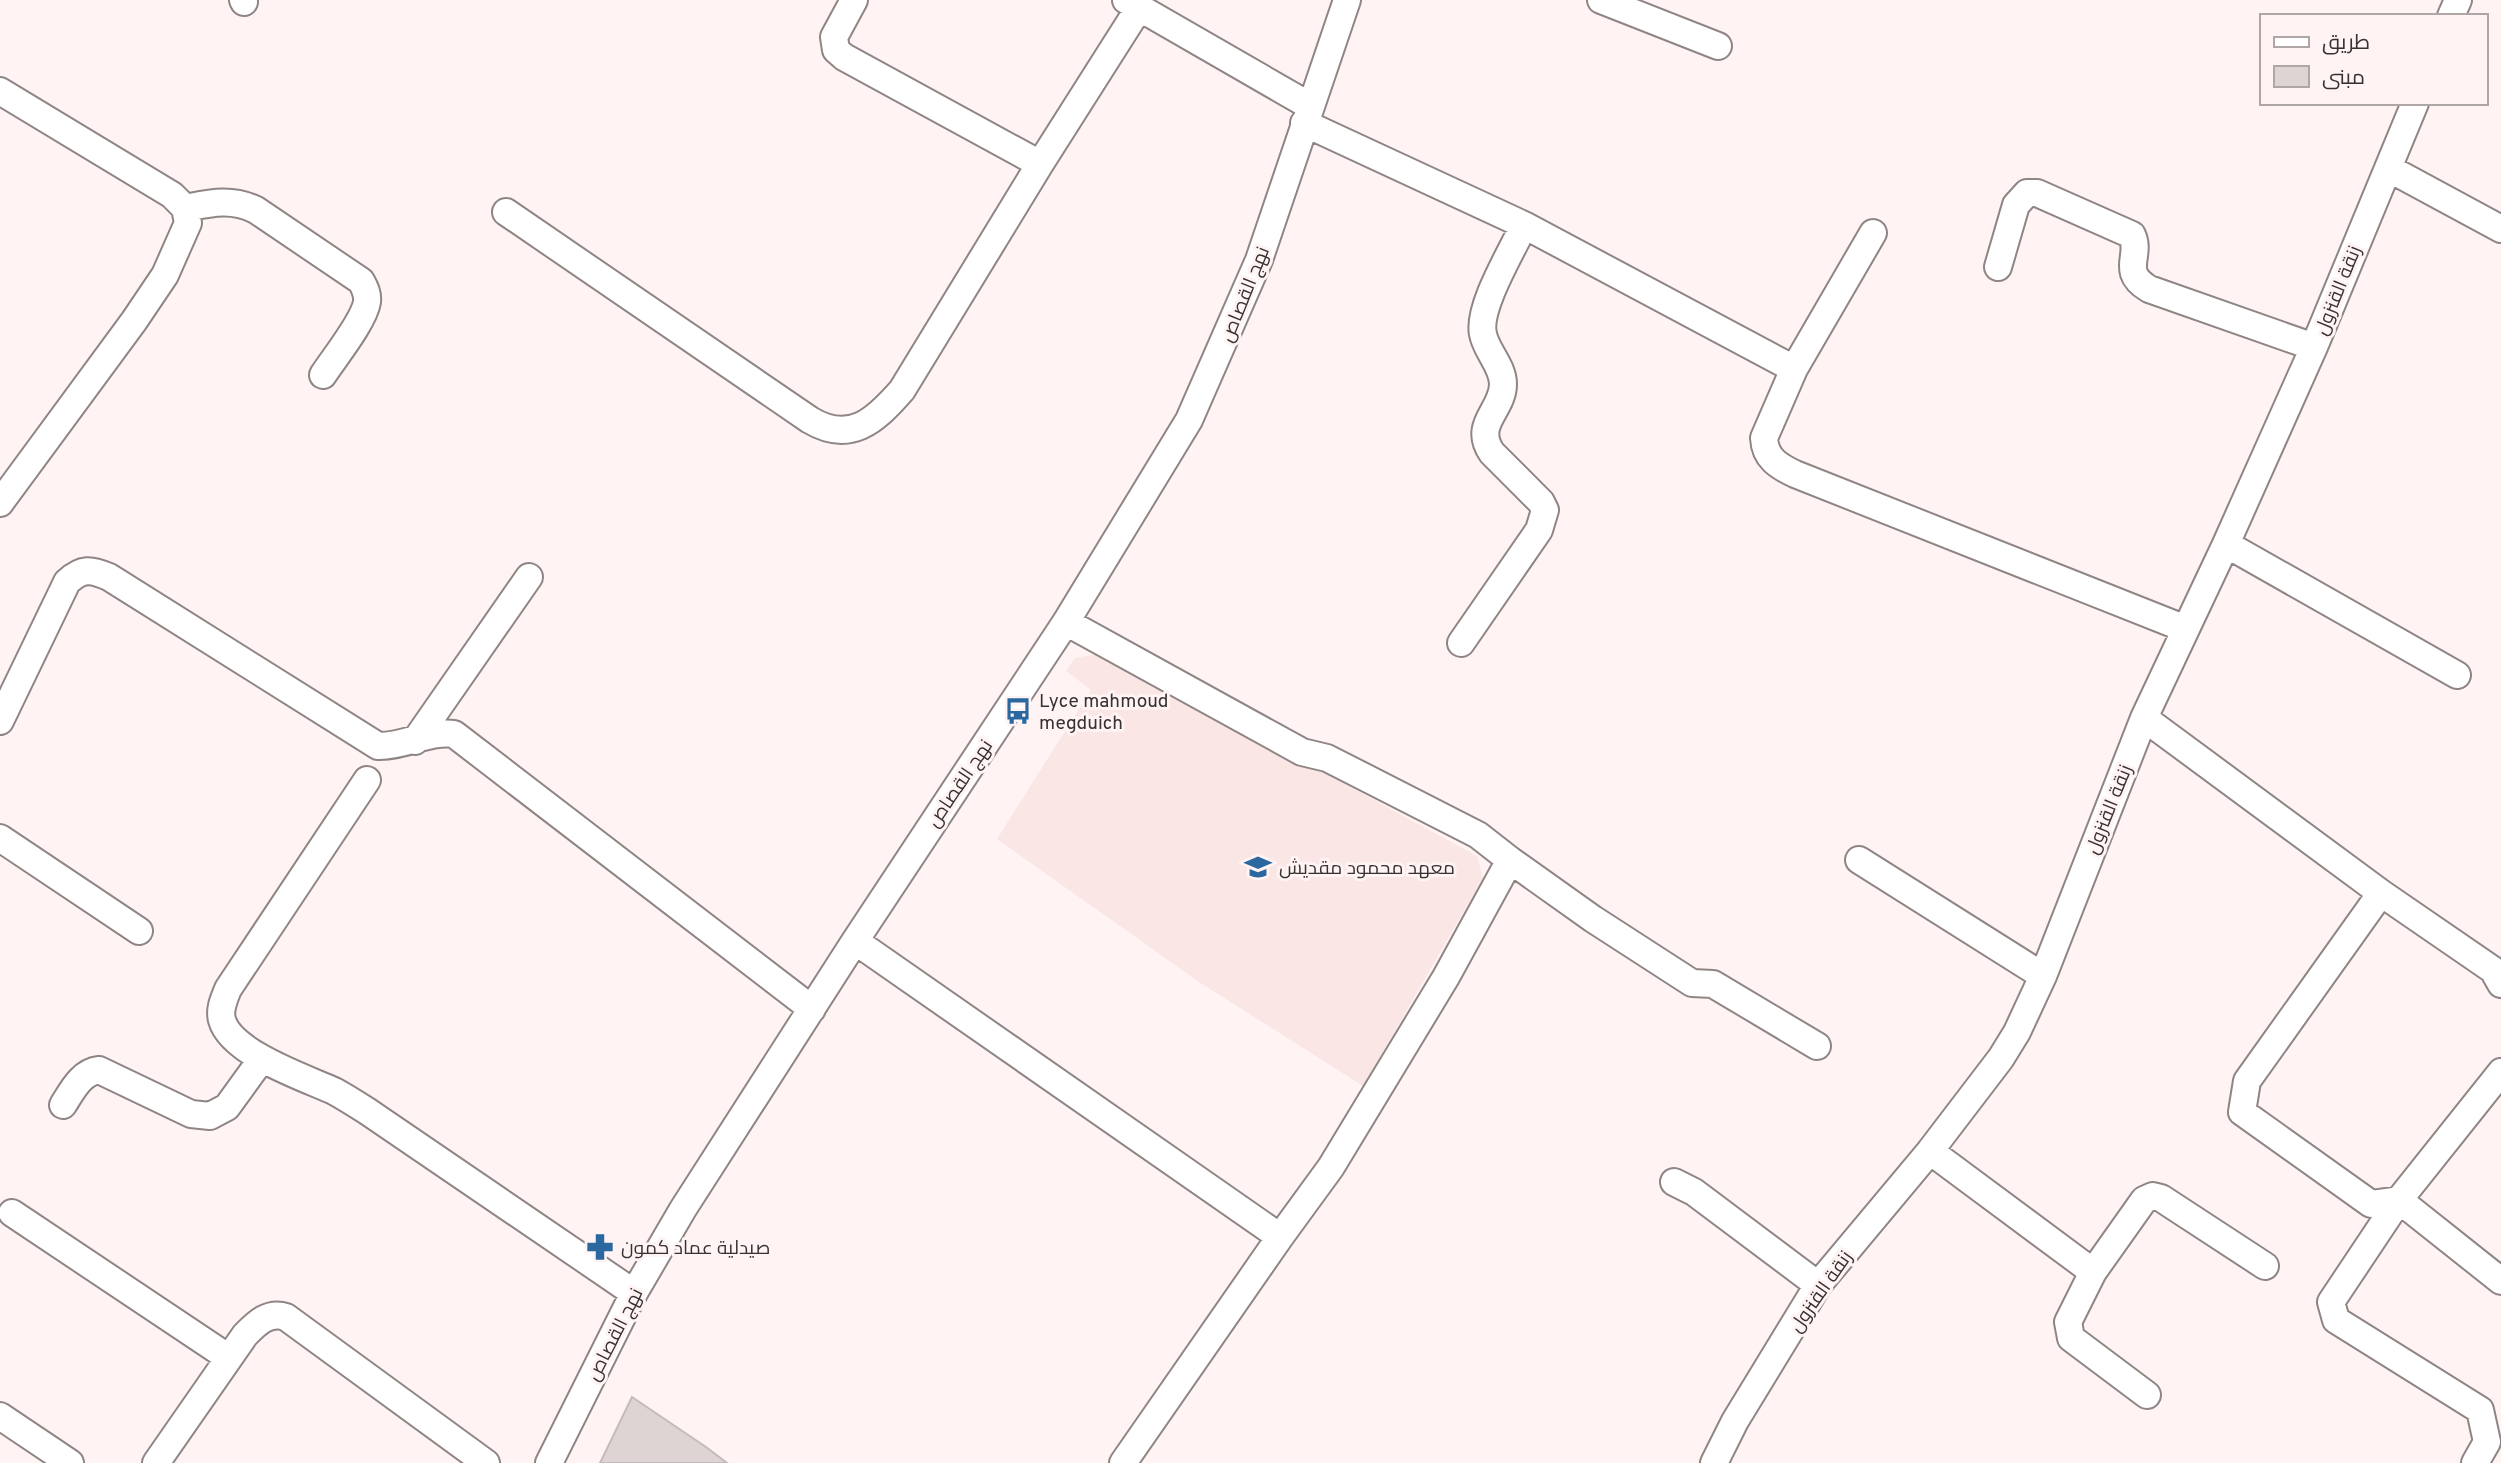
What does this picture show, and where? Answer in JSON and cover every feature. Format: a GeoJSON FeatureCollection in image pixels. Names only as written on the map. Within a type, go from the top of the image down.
{"type":"FeatureCollection","features":[{"type":"Feature","properties":{"kind":"street"},"geometry":{"type":"LineString","coordinates":[[854,0],[834,37],[836,50],[844,57],[1040,164]]}},
{"type":"Feature","properties":{"kind":"street","name":"نهج القصاص"},"geometry":{"type":"LineString","coordinates":[[550,1463],[634,1293],[683,1209],[855,941],[1066,622],[1189,421],[1259,260],[1347,0]]}},
{"type":"Feature","properties":{"kind":"street"},"geometry":{"type":"LineString","coordinates":[[1601,0],[1718,46]]}},
{"type":"Feature","properties":{"kind":"street"},"geometry":{"type":"LineString","coordinates":[[506,212],[810,420],[825,429],[846,430],[861,426],[883,412],[902,390],[1040,164],[1133,4],[1307,115],[1524,225],[1794,369]]}},
{"type":"Feature","properties":{"kind":"street"},"geometry":{"type":"LineString","coordinates":[[0,91],[164,189],[178,199],[188,218],[186,229],[165,275],[0,503]]}},
{"type":"Feature","properties":{"kind":"street","name":"زنقة القنزول"},"geometry":{"type":"LineString","coordinates":[[1714,1463],[1735,1422],[1818,1286],[1930,1151],[2001,1058],[2017,1032],[2043,976],[2144,718],[2314,347],[2414,105]]}},
{"type":"Feature","properties":{"kind":"street"},"geometry":{"type":"LineString","coordinates":[[2388,168],[2501,229]]}},
{"type":"Feature","properties":{"kind":"street"},"geometry":{"type":"LineString","coordinates":[[1998,267],[2016,205],[2027,193],[2037,193],[2132,235],[2135,242],[2132,269],[2141,284],[2149,289],[2314,347]]}},
{"type":"Feature","properties":{"kind":"street"},"geometry":{"type":"LineString","coordinates":[[185,208],[217,202],[242,203],[277,223],[361,281],[367,302],[362,316],[323,374]]}},
{"type":"Feature","properties":{"kind":"street"},"geometry":{"type":"LineString","coordinates":[[1461,643],[1539,530],[1545,510],[1541,502],[1492,453],[1486,445],[1484,435],[1503,386],[1500,372],[1483,338],[1483,315],[1524,225]]}},
{"type":"Feature","properties":{"kind":"street"},"geometry":{"type":"LineString","coordinates":[[1873,233],[1794,369],[1764,438],[1765,448],[1777,464],[1795,474],[2186,629]]}},
{"type":"Feature","properties":{"kind":"street"},"geometry":{"type":"LineString","coordinates":[[2226,544],[2457,675]]}},
{"type":"Feature","properties":{"kind":"street"},"geometry":{"type":"LineString","coordinates":[[0,721],[67,582],[75,574],[93,570],[109,577],[378,746],[446,733],[454,734],[812,1009]]}},
{"type":"Feature","properties":{"kind":"street"},"geometry":{"type":"LineString","coordinates":[[415,741],[529,577]]}},
{"type":"Feature","properties":{"kind":"street"},"geometry":{"type":"LineString","coordinates":[[1066,622],[1302,752],[1327,758],[1478,835],[1593,919],[1692,984],[1713,984],[1817,1046]]}},
{"type":"Feature","properties":{"kind":"street"},"geometry":{"type":"LineString","coordinates":[[2144,718],[2381,893],[2493,970],[2501,984]]}},
{"type":"Feature","properties":{"kind":"street"},"geometry":{"type":"LineString","coordinates":[[367,780],[228,989],[221,1004],[222,1020],[229,1032],[261,1060],[336,1092],[367,1111],[634,1293]]}},
{"type":"Feature","properties":{"kind":"street"},"geometry":{"type":"LineString","coordinates":[[0,838],[139,931]]}},
{"type":"Feature","properties":{"kind":"street"},"geometry":{"type":"LineString","coordinates":[[1123,1463],[1331,1167],[1446,977],[1510,860]]}},
{"type":"Feature","properties":{"kind":"street"},"geometry":{"type":"LineString","coordinates":[[1859,860],[2043,976]]}},
{"type":"Feature","properties":{"kind":"street"},"geometry":{"type":"LineString","coordinates":[[2381,893],[2247,1081],[2242,1112],[2371,1203],[2399,1200],[2501,1281]]}},
{"type":"Feature","properties":{"kind":"street"},"geometry":{"type":"LineString","coordinates":[[855,941],[1280,1237]]}},
{"type":"Feature","properties":{"kind":"street"},"geometry":{"type":"LineString","coordinates":[[63,1105],[79,1080],[91,1071],[99,1070],[191,1114],[218,1114],[227,1107],[261,1060]]}},
{"type":"Feature","properties":{"kind":"street"},"geometry":{"type":"LineString","coordinates":[[2475,1463],[2487,1442],[2480,1410],[2336,1320],[2331,1302],[2399,1200],[2501,1072]]}},
{"type":"Feature","properties":{"kind":"street"},"geometry":{"type":"LineString","coordinates":[[1930,1151],[2093,1272]]}},
{"type":"Feature","properties":{"kind":"street"},"geometry":{"type":"LineString","coordinates":[[1674,1182],[1706,1200],[1818,1286]]}},
{"type":"Feature","properties":{"kind":"street"},"geometry":{"type":"LineString","coordinates":[[2147,1395],[2071,1338],[2068,1322],[2093,1272],[2144,1200],[2154,1196],[2161,1198],[2265,1266]]}},
{"type":"Feature","properties":{"kind":"street"},"geometry":{"type":"LineString","coordinates":[[12,1213],[229,1359]]}},
{"type":"Feature","properties":{"kind":"street"},"geometry":{"type":"LineString","coordinates":[[156,1463],[255,1325],[275,1315],[286,1317],[486,1463]]}},
{"type":"Feature","properties":{"kind":"street"},"geometry":{"type":"LineString","coordinates":[[0,1416],[70,1463]]}},
{"type":"Feature","properties":{"kind":"shaded area","name":"معهد محمود مقديش"},"geometry":{"type":"Polygon","coordinates":[[[1104,653],[1477,856],[1483,878],[1363,1086],[1199,982],[997,839],[1091,690],[1066,671],[1075,658],[1104,653]]]}},
{"type":"Feature","properties":{"kind":"building"},"geometry":{"type":"Polygon","coordinates":[[[632,1397],[706,1447],[727,1463],[600,1463],[632,1397]]]}},
{"type":"Feature","properties":{"kind":"place","name":"Lyce mahmoud megduich"},"geometry":{"type":"Point","coordinates":[1018,711]}},
{"type":"Feature","properties":{"kind":"place","name":"معهد محمود مقديش"},"geometry":{"type":"Point","coordinates":[1258,867]}},
{"type":"Feature","properties":{"kind":"place","name":"صيدلية عماد كمون"},"geometry":{"type":"Point","coordinates":[600,1247]}}]}
